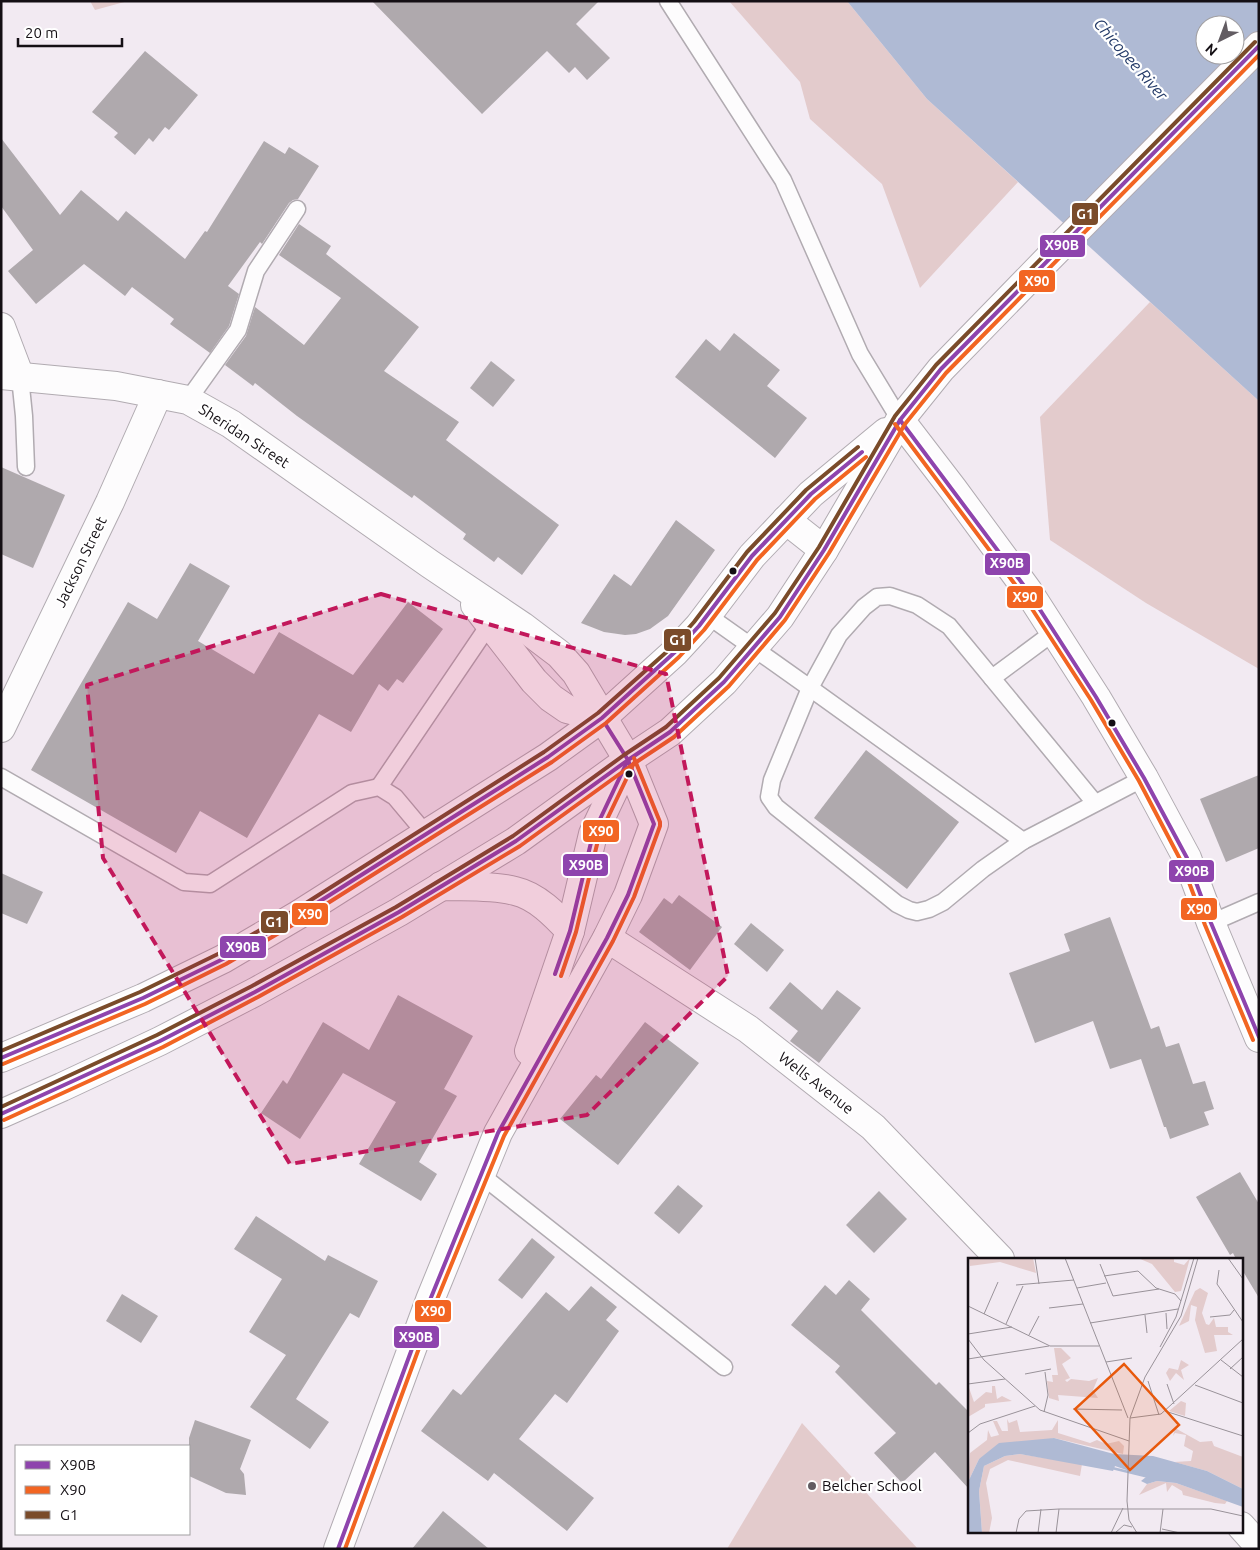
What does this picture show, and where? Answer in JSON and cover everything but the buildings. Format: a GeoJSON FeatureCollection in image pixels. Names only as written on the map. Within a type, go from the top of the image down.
{"type":"FeatureCollection","features":[{"type":"Feature","properties":{"kind":"main road"},"geometry":{"type":"LineString","coordinates":[[1,1114],[151,1045],[328,953],[516,841],[670,732],[724,682],[789,604],[824,550],[900,420],[942,369],[1259,46]]}},
{"type":"Feature","properties":{"kind":"main road"},"geometry":{"type":"LineString","coordinates":[[1,326],[10,376]]}},
{"type":"Feature","properties":{"kind":"main road","name":"Sheridan Street"},"geometry":{"type":"LineString","coordinates":[[10,376],[116,386],[188,400],[231,424],[455,580],[495,617],[559,654],[576,672],[602,718]]}},
{"type":"Feature","properties":{"kind":"main road","name":"Jackson Street"},"geometry":{"type":"LineString","coordinates":[[1,728],[110,502],[158,394]]}},
{"type":"Feature","properties":{"kind":"main road"},"geometry":{"type":"LineString","coordinates":[[1,1058],[142,998],[223,958],[298,916],[548,756],[602,718],[675,652],[707,615],[752,556],[811,494],[900,420]]}},
{"type":"Feature","properties":{"kind":"main road"},"geometry":{"type":"LineString","coordinates":[[900,420],[954,489],[1028,591],[1144,778],[1186,858],[1259,1038]]}},
{"type":"Feature","properties":{"kind":"main road"},"geometry":{"type":"LineString","coordinates":[[786,520],[824,550]]}},
{"type":"Feature","properties":{"kind":"main road","name":"Sheridan Street"},"geometry":{"type":"LineString","coordinates":[[495,617],[534,681],[551,698],[567,708],[602,718]]}},
{"type":"Feature","properties":{"kind":"main road"},"geometry":{"type":"LineString","coordinates":[[338,1549],[430,1300],[498,1133],[607,938],[628,895],[654,824],[628,760],[602,718]]}},
{"type":"Feature","properties":{"kind":"main road"},"geometry":{"type":"LineString","coordinates":[[506,1119],[570,931],[594,834],[628,760]]}},
{"type":"Feature","properties":{"kind":"main road"},"geometry":{"type":"LineString","coordinates":[[442,886],[516,891],[540,903],[554,914],[570,931]]}},
{"type":"Feature","properties":{"kind":"main road","name":"Wells Avenue"},"geometry":{"type":"LineString","coordinates":[[607,938],[748,1029],[873,1127],[999,1258]]}},
{"type":"Feature","properties":{"kind":"main road"},"geometry":{"type":"LineString","coordinates":[[1242,1527],[1259,1546]]}},
{"type":"Feature","properties":{"kind":"lane"},"geometry":{"type":"LineString","coordinates":[[668,1],[782,180],[860,354],[900,420]]}},
{"type":"Feature","properties":{"kind":"lane"},"geometry":{"type":"LineString","coordinates":[[188,400],[238,330],[256,272],[297,209]]}},
{"type":"Feature","properties":{"kind":"lane"},"geometry":{"type":"LineString","coordinates":[[10,376],[24,416],[26,467]]}},
{"type":"Feature","properties":{"kind":"lane"},"geometry":{"type":"LineString","coordinates":[[1095,803],[949,626],[917,605],[890,596],[877,597],[864,607],[839,635],[810,688],[772,780],[769,797],[776,807],[897,904],[917,912],[929,909],[943,902],[983,869],[1023,841],[1144,778]]}},
{"type":"Feature","properties":{"kind":"lane"},"geometry":{"type":"LineString","coordinates":[[707,615],[1023,841]]}},
{"type":"Feature","properties":{"kind":"lane"},"geometry":{"type":"LineString","coordinates":[[1,777],[184,882],[210,884],[352,793],[379,787],[495,617]]}},
{"type":"Feature","properties":{"kind":"lane"},"geometry":{"type":"LineString","coordinates":[[992,678],[1054,632]]}},
{"type":"Feature","properties":{"kind":"lane"},"geometry":{"type":"LineString","coordinates":[[379,787],[395,797],[426,834]]}},
{"type":"Feature","properties":{"kind":"lane"},"geometry":{"type":"LineString","coordinates":[[1211,923],[1259,902]]}},
{"type":"Feature","properties":{"kind":"lane"},"geometry":{"type":"LineString","coordinates":[[481,1175],[724,1367]]}},
{"type":"Feature","properties":{"kind":"highlighted area"},"geometry":{"type":"Polygon","coordinates":[[[381,594],[666,674],[728,976],[587,1115],[290,1164],[103,858],[87,685],[381,594]]]}},
{"type":"Feature","properties":{"kind":"shaded area"},"geometry":{"type":"Polygon","coordinates":[[[90,1],[128,1],[95,10],[90,1]]]}},
{"type":"Feature","properties":{"kind":"shaded area"},"geometry":{"type":"Polygon","coordinates":[[[729,1],[847,1],[927,99],[1018,182],[920,288],[882,184],[810,119],[800,82],[729,1]]]}},
{"type":"Feature","properties":{"kind":"shaded area"},"geometry":{"type":"Polygon","coordinates":[[[1150,302],[1259,401],[1259,669],[1146,603],[1050,540],[1040,417],[1150,302]]]}},
{"type":"Feature","properties":{"kind":"shaded area","name":"Belcher School"},"geometry":{"type":"Polygon","coordinates":[[[802,1423],[918,1549],[727,1549],[802,1423]]]}},
{"type":"Feature","properties":{"kind":"water","name":"Chicopee River"},"geometry":{"type":"Polygon","coordinates":[[[847,1],[1259,1],[1259,401],[927,99],[847,1]]]}},
{"type":"Feature","properties":{"kind":"transit line","name":"G1"},"geometry":{"type":"LineString","coordinates":[[1,1107],[157,1035],[252,986],[396,907],[513,836],[624,755],[666,727],[719,678],[775,613],[819,547],[895,416],[936,365],[1255,42]]}},
{"type":"Feature","properties":{"kind":"transit line","name":"X90B"},"geometry":{"type":"LineString","coordinates":[[1,1114],[160,1041],[255,992],[399,912],[516,841],[670,732],[724,682],[780,617],[824,550],[900,420],[941,369],[1259,46]]}},
{"type":"Feature","properties":{"kind":"transit line","name":"X90"},"geometry":{"type":"LineString","coordinates":[[4,1120],[163,1047],[402,917],[520,846],[674,737],[729,686],[785,620],[829,553],[905,424],[946,373],[1259,55]]}},
{"type":"Feature","properties":{"kind":"transit line","name":"X90B"},"geometry":{"type":"LineString","coordinates":[[900,420],[1028,591],[1096,697],[1144,778],[1187,858],[1211,923],[1259,1037]]}},
{"type":"Feature","properties":{"kind":"transit line","name":"X90"},"geometry":{"type":"LineString","coordinates":[[895,424],[1023,595],[1091,700],[1139,781],[1181,861],[1205,925],[1253,1040]]}},
{"type":"Feature","properties":{"kind":"transit line","name":"G1"},"geometry":{"type":"LineString","coordinates":[[1,1051],[140,992],[220,953],[295,910],[544,752],[598,713],[671,648],[694,622],[747,552],[806,490],[858,447]]}},
{"type":"Feature","properties":{"kind":"transit line","name":"X90B"},"geometry":{"type":"LineString","coordinates":[[1,1058],[143,998],[223,959],[298,915],[548,757],[602,718],[675,652],[699,626],[752,556],[811,494],[862,452]]}},
{"type":"Feature","properties":{"kind":"transit line","name":"X90"},"geometry":{"type":"LineString","coordinates":[[3,1064],[145,1004],[226,964],[301,920],[552,762],[606,723],[679,657],[704,630],[757,560],[815,499],[866,457]]}},
{"type":"Feature","properties":{"kind":"transit line","name":"X90B"},"geometry":{"type":"LineString","coordinates":[[338,1549],[430,1300],[498,1133],[607,938],[628,895],[654,824],[628,760],[606,725]]}},
{"type":"Feature","properties":{"kind":"transit line","name":"X90"},"geometry":{"type":"LineString","coordinates":[[345,1549],[436,1302],[504,1136],[613,941],[634,897],[660,826],[634,758]]}},
{"type":"Feature","properties":{"kind":"transit line","name":"X90B"},"geometry":{"type":"LineString","coordinates":[[555,974],[570,931],[593,834],[628,760]]}},
{"type":"Feature","properties":{"kind":"transit line","name":"X90"},"geometry":{"type":"LineString","coordinates":[[561,976],[576,932],[599,836],[634,763]]}},
{"type":"Feature","properties":{"kind":"place","name":"Belcher School"},"geometry":{"type":"Point","coordinates":[812,1486]}}]}
